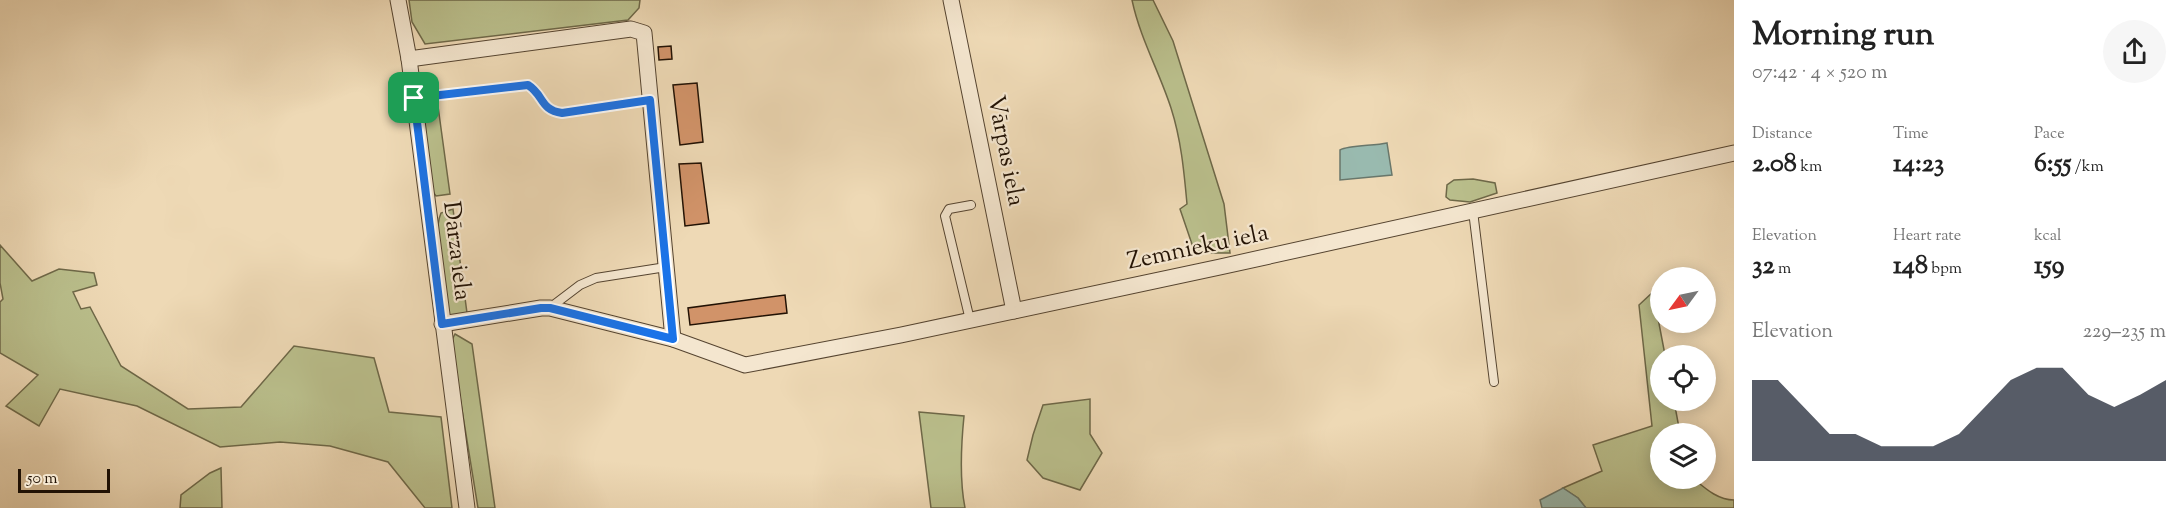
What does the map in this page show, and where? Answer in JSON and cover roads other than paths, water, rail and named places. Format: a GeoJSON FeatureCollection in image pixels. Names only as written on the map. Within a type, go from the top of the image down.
{"type":"FeatureCollection","features":[{"type":"Feature","properties":{"kind":"street","name":"Dārza iela"},"geometry":{"type":"LineString","coordinates":[[398,0],[409,59],[442,324],[468,508]]}},
{"type":"Feature","properties":{"kind":"street","name":"Vārpas iela"},"geometry":{"type":"LineString","coordinates":[[951,0],[1014,311]]}},
{"type":"Feature","properties":{"kind":"street"},"geometry":{"type":"LineString","coordinates":[[409,59],[631,29],[644,33],[673,339]]}},
{"type":"Feature","properties":{"kind":"street","name":"Zemnieku iela"},"geometry":{"type":"LineString","coordinates":[[550,308],[673,339],[745,364],[1014,311],[1734,153]]}},
{"type":"Feature","properties":{"kind":"street"},"geometry":{"type":"LineString","coordinates":[[442,324],[550,308]]}},
{"type":"Feature","properties":{"kind":"lane"},"geometry":{"type":"LineString","coordinates":[[414,98],[528,85],[535,90],[545,107],[553,112],[562,113],[650,100]]}},
{"type":"Feature","properties":{"kind":"lane"},"geometry":{"type":"LineString","coordinates":[[970,320],[945,216],[949,209],[971,205]]}},
{"type":"Feature","properties":{"kind":"lane"},"geometry":{"type":"LineString","coordinates":[[1473,211],[1494,382]]}},
{"type":"Feature","properties":{"kind":"lane"},"geometry":{"type":"LineString","coordinates":[[550,308],[572,290],[596,278],[666,267]]}},
{"type":"Feature","properties":{"kind":"water"},"geometry":{"type":"Polygon","coordinates":[[[1387,143],[1392,175],[1340,180],[1340,150],[1387,143]]]}},
{"type":"Feature","properties":{"kind":"water"},"geometry":{"type":"Polygon","coordinates":[[[1563,488],[1578,498],[1586,508],[1542,508],[1540,500],[1563,488]]]}}]}
